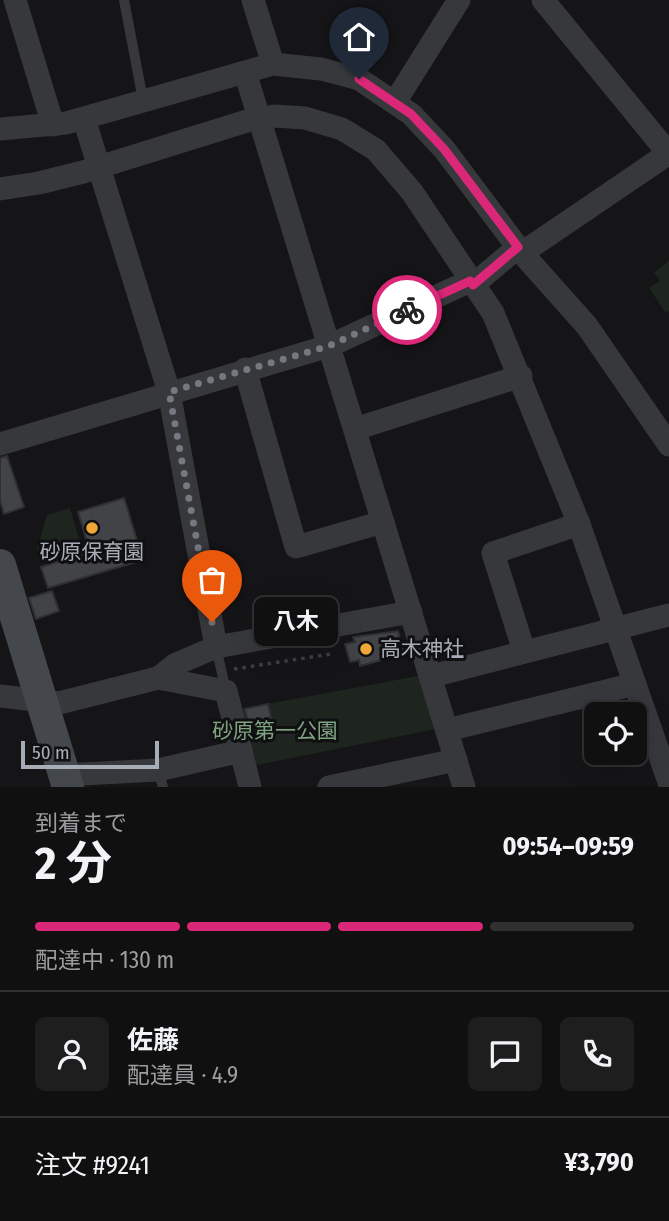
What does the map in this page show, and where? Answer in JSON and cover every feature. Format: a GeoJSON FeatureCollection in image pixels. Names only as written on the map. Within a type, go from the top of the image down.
{"type":"FeatureCollection","features":[{"type":"Feature","properties":{"kind":"street"},"geometry":{"type":"LineString","coordinates":[[15,0],[53,125]]}},
{"type":"Feature","properties":{"kind":"street"},"geometry":{"type":"LineString","coordinates":[[253,0],[273,64]]}},
{"type":"Feature","properties":{"kind":"street"},"geometry":{"type":"LineString","coordinates":[[395,102],[460,0]]}},
{"type":"Feature","properties":{"kind":"street"},"geometry":{"type":"LineString","coordinates":[[0,444],[329,346],[471,283],[669,153],[543,0]]}},
{"type":"Feature","properties":{"kind":"street"},"geometry":{"type":"LineString","coordinates":[[0,129],[53,125],[84,119],[273,64],[340,73],[359,79],[411,114],[444,149],[520,250],[587,326],[669,445]]}},
{"type":"Feature","properties":{"kind":"street"},"geometry":{"type":"LineString","coordinates":[[245,72],[464,787]]}},
{"type":"Feature","properties":{"kind":"street"},"geometry":{"type":"LineString","coordinates":[[0,189],[39,183],[100,167],[260,118],[289,116],[323,122],[352,134],[376,150],[412,192],[493,313],[521,376],[579,524],[669,782]]}},
{"type":"Feature","properties":{"kind":"street"},"geometry":{"type":"LineString","coordinates":[[84,119],[169,392],[216,647]]}},
{"type":"Feature","properties":{"kind":"street"},"geometry":{"type":"LineString","coordinates":[[245,369],[296,547],[383,522]]}},
{"type":"Feature","properties":{"kind":"street"},"geometry":{"type":"LineString","coordinates":[[355,429],[521,376]]}},
{"type":"Feature","properties":{"kind":"street"},"geometry":{"type":"LineString","coordinates":[[524,651],[493,553],[579,524]]}},
{"type":"Feature","properties":{"kind":"street"},"geometry":{"type":"LineString","coordinates":[[0,565],[66,781],[160,778],[241,751]]}},
{"type":"Feature","properties":{"kind":"street"},"geometry":{"type":"LineString","coordinates":[[158,678],[176,664],[216,647],[411,612]]}},
{"type":"Feature","properties":{"kind":"street"},"geometry":{"type":"LineString","coordinates":[[432,676],[669,615]]}},
{"type":"Feature","properties":{"kind":"street"},"geometry":{"type":"LineString","coordinates":[[0,695],[59,703],[158,678],[227,680],[250,787]]}},
{"type":"Feature","properties":{"kind":"street"},"geometry":{"type":"LineString","coordinates":[[447,730],[635,684]]}},
{"type":"Feature","properties":{"kind":"street"},"geometry":{"type":"LineString","coordinates":[[329,787],[456,760]]}},
{"type":"Feature","properties":{"kind":"lane"},"geometry":{"type":"LineString","coordinates":[[124,0],[143,100]]}},
{"type":"Feature","properties":{"kind":"lane"},"geometry":{"type":"LineString","coordinates":[[216,647],[227,680]]}},
{"type":"Feature","properties":{"kind":"path"},"geometry":{"type":"LineString","coordinates":[[227,680],[331,654]]}},
{"type":"Feature","properties":{"kind":"green space"},"geometry":{"type":"Polygon","coordinates":[[[669,261],[669,311],[666,313],[649,288],[660,281],[654,272],[669,261]]]}},
{"type":"Feature","properties":{"kind":"green space"},"geometry":{"type":"Polygon","coordinates":[[[70,508],[80,543],[77,549],[40,561],[37,549],[47,515],[70,508]]]}},
{"type":"Feature","properties":{"kind":"green space","name":"砂原第一公園"},"geometry":{"type":"Polygon","coordinates":[[[423,675],[436,729],[252,766],[240,709],[423,675]]]}},
{"type":"Feature","properties":{"kind":"building"},"geometry":{"type":"Polygon","coordinates":[[[7,456],[24,507],[4,514],[0,500],[0,458],[7,456]]]}},
{"type":"Feature","properties":{"kind":"building"},"geometry":{"type":"Polygon","coordinates":[[[124,498],[143,560],[48,588],[41,567],[90,552],[78,512],[124,498]]]}},
{"type":"Feature","properties":{"kind":"building"},"geometry":{"type":"Polygon","coordinates":[[[52,591],[59,611],[36,619],[29,598],[52,591]]]}},
{"type":"Feature","properties":{"kind":"building","name":"高木神社"},"geometry":{"type":"Polygon","coordinates":[[[398,631],[403,650],[383,654],[385,659],[360,666],[359,660],[350,662],[345,644],[355,642],[353,637],[398,631]]]}},
{"type":"Feature","properties":{"kind":"building"},"geometry":{"type":"Polygon","coordinates":[[[268,704],[271,718],[248,722],[245,709],[268,704]]]}},
{"type":"Feature","properties":{"kind":"way so far"},"geometry":{"type":"LineString","coordinates":[[212,622],[169,392],[329,346],[407,310]]}},
{"type":"Feature","properties":{"kind":"place","name":"砂原保育園"},"geometry":{"type":"Point","coordinates":[92,528]}},
{"type":"Feature","properties":{"kind":"place","name":"八木"},"geometry":{"type":"Point","coordinates":[212,622]}},
{"type":"Feature","properties":{"kind":"place","name":"高木神社"},"geometry":{"type":"Point","coordinates":[366,649]}},
{"type":"Feature","properties":{"kind":"route"},"geometry":{"type":"LineString","coordinates":[[359,79],[411,114],[444,149],[518,247],[473,285],[470,281],[407,310]]}}]}
